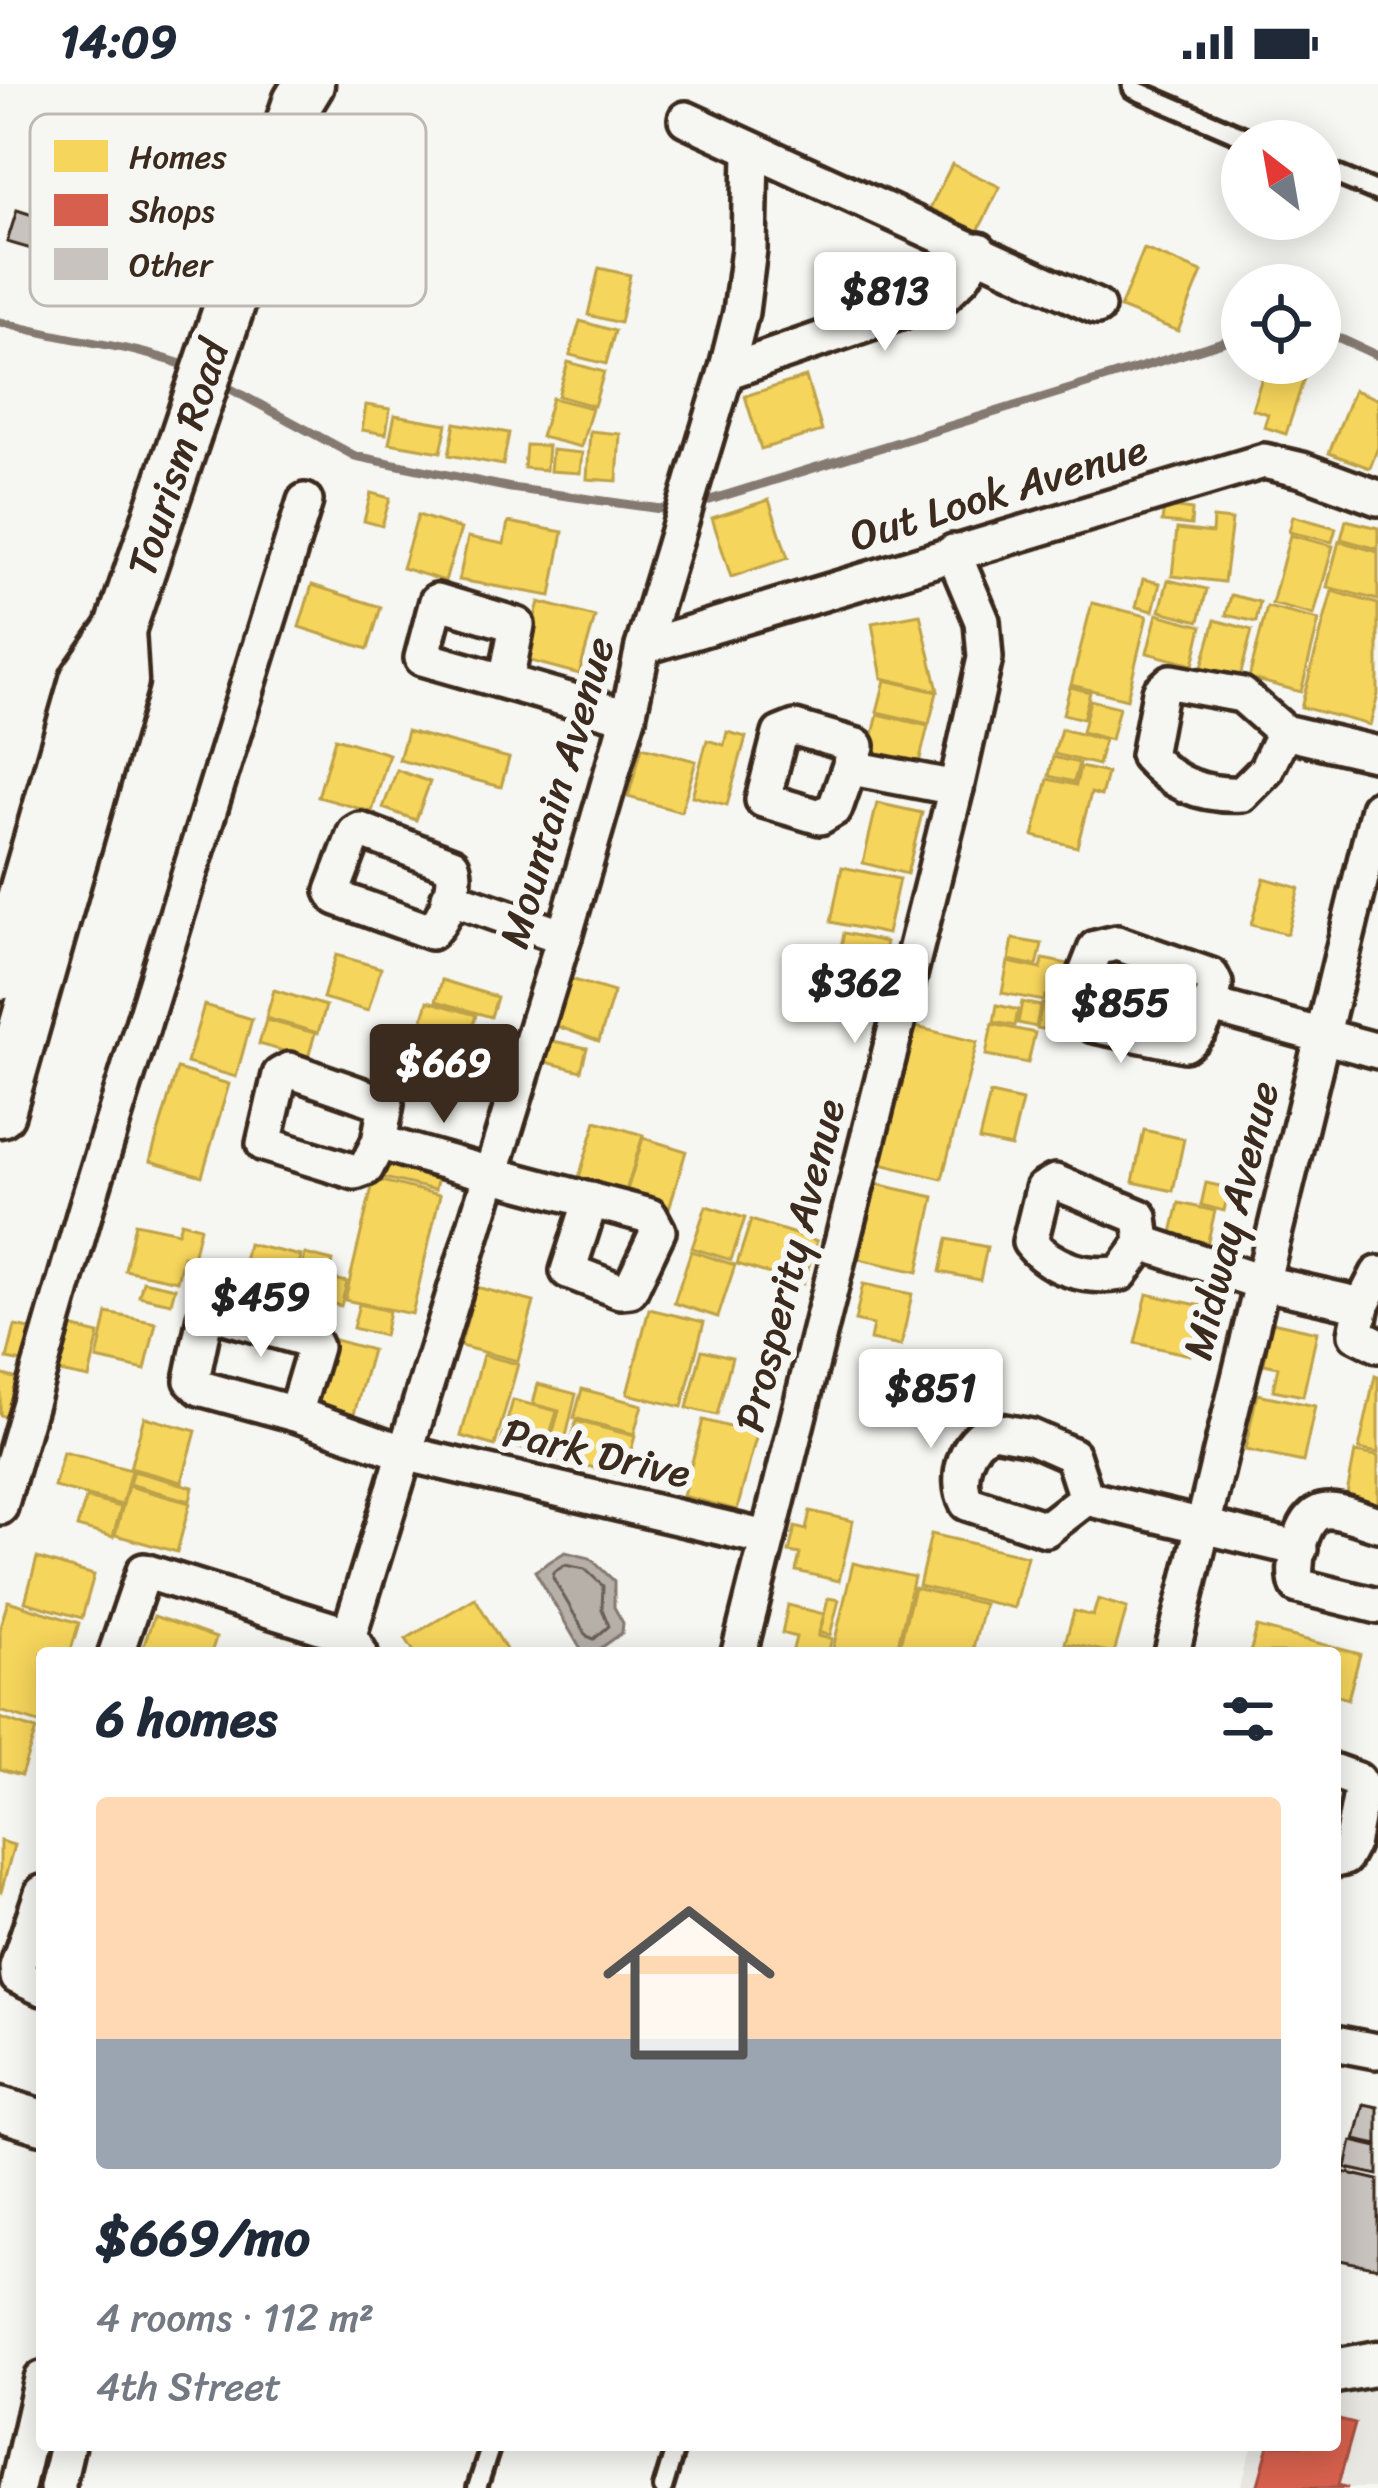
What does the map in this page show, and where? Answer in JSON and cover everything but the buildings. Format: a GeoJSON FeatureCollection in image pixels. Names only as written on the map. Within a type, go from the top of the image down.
{"type":"FeatureCollection","features":[{"type":"Feature","properties":{"kind":"main road","name":"Tourism Road"},"geometry":{"type":"LineString","coordinates":[[294,114],[309,84]]}},
{"type":"Feature","properties":{"kind":"main road","name":"Tourism Road"},"geometry":{"type":"LineString","coordinates":[[0,975],[85,680],[120,629],[227,306]]}},
{"type":"Feature","properties":{"kind":"main road","name":"Tourism Road"},"geometry":{"type":"LineString","coordinates":[[0,1112],[123,681],[120,629]]}},
{"type":"Feature","properties":{"kind":"street"},"geometry":{"type":"LineString","coordinates":[[686,119],[1097,307]]}},
{"type":"Feature","properties":{"kind":"street","name":"Mountain Avenue"},"geometry":{"type":"LineString","coordinates":[[354,1644],[726,372],[741,312],[749,249],[751,152]]}},
{"type":"Feature","properties":{"kind":"street"},"geometry":{"type":"LineString","coordinates":[[726,372],[940,298],[963,276],[979,250]]}},
{"type":"Feature","properties":{"kind":"street","name":"Out Look Avenue"},"geometry":{"type":"LineString","coordinates":[[644,646],[1264,460],[1378,498]]}},
{"type":"Feature","properties":{"kind":"street"},"geometry":{"type":"LineString","coordinates":[[0,1507],[86,1208],[305,501]]}},
{"type":"Feature","properties":{"kind":"street","name":"Prosperity Avenue"},"geometry":{"type":"LineString","coordinates":[[740,1647],[985,658],[982,621],[953,552]]}},
{"type":"Feature","properties":{"kind":"street"},"geometry":{"type":"LineString","coordinates":[[506,681],[517,625],[441,600],[435,603],[422,658],[628,717]]}},
{"type":"Feature","properties":{"kind":"street"},"geometry":{"type":"LineString","coordinates":[[1284,732],[1266,770],[1242,794],[1213,796],[1164,775],[1148,756],[1160,692],[1171,682],[1242,695],[1284,732],[1378,754]]}},
{"type":"Feature","properties":{"kind":"street"},"geometry":{"type":"LineString","coordinates":[[852,768],[956,788]]}},
{"type":"Feature","properties":{"kind":"street","name":"Midway Avenue"},"geometry":{"type":"LineString","coordinates":[[1174,1647],[1378,808]]}},
{"type":"Feature","properties":{"kind":"street"},"geometry":{"type":"LineString","coordinates":[[449,897],[564,937]]}},
{"type":"Feature","properties":{"kind":"street"},"geometry":{"type":"LineString","coordinates":[[1210,1005],[1378,1051]]}},
{"type":"Feature","properties":{"kind":"street"},"geometry":{"type":"LineString","coordinates":[[379,1142],[488,1177],[591,1200],[650,1216],[658,1231],[630,1290],[620,1292],[571,1274],[566,1267],[591,1200]]}},
{"type":"Feature","properties":{"kind":"street"},"geometry":{"type":"LineString","coordinates":[[1143,1243],[1260,1282],[1363,1305]]}},
{"type":"Feature","properties":{"kind":"street"},"geometry":{"type":"LineString","coordinates":[[1378,1274],[1356,1334],[1378,1345]]}},
{"type":"Feature","properties":{"kind":"street","name":"Park Drive"},"geometry":{"type":"LineString","coordinates":[[295,1414],[315,1347],[308,1337],[210,1312],[192,1369],[192,1380],[200,1388],[295,1414],[408,1454],[766,1538]]}},
{"type":"Feature","properties":{"kind":"street"},"geometry":{"type":"LineString","coordinates":[[1086,1498],[1300,1549]]}},
{"type":"Feature","properties":{"kind":"street"},"geometry":{"type":"LineString","coordinates":[[1378,1523],[1317,1513],[1300,1549],[1294,1578],[1298,1586],[1378,1606]]}},
{"type":"Feature","properties":{"kind":"street"},"geometry":{"type":"LineString","coordinates":[[118,1647],[144,1571],[354,1644]]}},
{"type":"Feature","properties":{"kind":"street"},"geometry":{"type":"LineString","coordinates":[[1341,1774],[1363,1788],[1343,1852]]}},
{"type":"Feature","properties":{"kind":"street"},"geometry":{"type":"LineString","coordinates":[[34,1986],[18,1977],[17,1967],[36,1931]]}},
{"type":"Feature","properties":{"kind":"street"},"geometry":{"type":"LineString","coordinates":[[1341,2044],[1376,2051]]}},
{"type":"Feature","properties":{"kind":"street"},"geometry":{"type":"LineString","coordinates":[[0,2109],[36,2120]]}},
{"type":"Feature","properties":{"kind":"street"},"geometry":{"type":"LineString","coordinates":[[1341,2370],[1378,2363]]}},
{"type":"Feature","properties":{"kind":"street"},"geometry":{"type":"LineString","coordinates":[[17,2488],[36,2405]]}},
{"type":"Feature","properties":{"kind":"street"},"geometry":{"type":"LineString","coordinates":[[57,2488],[66,2451]]}},
{"type":"Feature","properties":{"kind":"lane"},"geometry":{"type":"LineString","coordinates":[[1132,84],[1133,89],[1221,128]]}},
{"type":"Feature","properties":{"kind":"lane"},"geometry":{"type":"LineString","coordinates":[[1341,177],[1378,192]]}},
{"type":"Feature","properties":{"kind":"lane"},"geometry":{"type":"LineString","coordinates":[[477,2488],[489,2451]]}},
{"type":"Feature","properties":{"kind":"lane"},"geometry":{"type":"LineString","coordinates":[[663,2488],[674,2451]]}},
{"type":"Feature","properties":{"kind":"shaded area"},"geometry":{"type":"Polygon","coordinates":[[[1378,2373],[1378,2488],[1240,2488],[1251,2451],[1341,2451],[1341,2380],[1378,2373]]]}},
{"type":"Feature","properties":{"kind":"water"},"geometry":{"type":"Polygon","coordinates":[[[565,1552],[590,1558],[614,1581],[614,1607],[623,1623],[622,1633],[602,1647],[579,1647],[535,1571],[565,1552]]]}},
{"type":"Feature","properties":{"kind":"waterway"},"geometry":{"type":"LineString","coordinates":[[0,322],[145,353],[192,368]]}},
{"type":"Feature","properties":{"kind":"waterway"},"geometry":{"type":"LineString","coordinates":[[1341,339],[1378,356]]}},
{"type":"Feature","properties":{"kind":"waterway"},"geometry":{"type":"LineString","coordinates":[[697,504],[1221,342]]}},
{"type":"Feature","properties":{"kind":"waterway"},"geometry":{"type":"LineString","coordinates":[[218,382],[355,456],[511,488],[675,511]]}}]}
